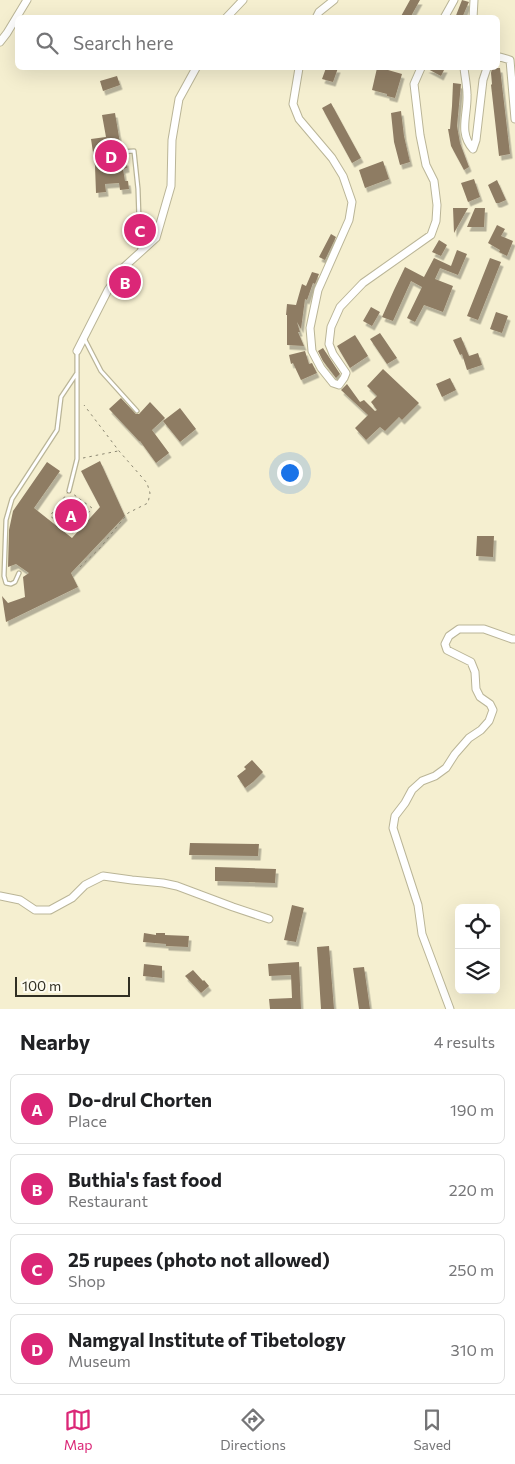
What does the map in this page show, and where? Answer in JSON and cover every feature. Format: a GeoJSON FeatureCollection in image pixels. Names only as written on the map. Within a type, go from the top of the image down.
{"type":"FeatureCollection","features":[{"type":"Feature","properties":{"kind":"street"},"geometry":{"type":"LineString","coordinates":[[18,15],[27,0]]}},
{"type":"Feature","properties":{"kind":"street"},"geometry":{"type":"LineString","coordinates":[[229,15],[243,0]]}},
{"type":"Feature","properties":{"kind":"street"},"geometry":{"type":"LineString","coordinates":[[318,15],[334,0]]}},
{"type":"Feature","properties":{"kind":"street"},"geometry":{"type":"LineString","coordinates":[[446,15],[454,0]]}},
{"type":"Feature","properties":{"kind":"street"},"geometry":{"type":"LineString","coordinates":[[473,15],[474,0]]}},
{"type":"Feature","properties":{"kind":"street"},"geometry":{"type":"LineString","coordinates":[[0,42],[15,20]]}},
{"type":"Feature","properties":{"kind":"street"},"geometry":{"type":"LineString","coordinates":[[500,57],[510,60],[515,119]]}},
{"type":"Feature","properties":{"kind":"street"},"geometry":{"type":"LineString","coordinates":[[77,351],[83,337],[124,267],[156,238],[171,186],[172,140],[179,99],[195,70]]}},
{"type":"Feature","properties":{"kind":"street"},"geometry":{"type":"LineString","coordinates":[[299,70],[293,104],[299,119],[332,158],[343,176],[352,202],[349,220],[318,290],[310,328],[312,351],[316,360],[333,383],[339,385],[346,373],[333,354],[329,344],[331,327],[340,307],[364,283],[431,235],[436,221],[437,205],[434,181],[426,165],[420,135],[414,84],[420,70]]}},
{"type":"Feature","properties":{"kind":"street"},"geometry":{"type":"LineString","coordinates":[[464,70],[467,97],[464,131],[465,137],[472,149],[476,140],[482,80],[486,70]]}},
{"type":"Feature","properties":{"kind":"street"},"geometry":{"type":"LineString","coordinates":[[450,1009],[422,934],[418,905],[393,828],[394,816],[405,803],[412,790],[422,781],[435,776],[446,768],[469,738],[481,730],[489,721],[493,710],[490,704],[480,697],[476,688],[475,672],[471,662],[448,650],[445,644],[449,636],[459,629],[484,629],[515,639]]}},
{"type":"Feature","properties":{"kind":"street"},"geometry":{"type":"LineString","coordinates":[[0,896],[20,900],[36,910],[50,910],[72,898],[86,885],[104,876],[177,886],[269,919]]}},
{"type":"Feature","properties":{"kind":"lane"},"geometry":{"type":"LineString","coordinates":[[118,152],[134,151],[138,189],[140,253]]}},
{"type":"Feature","properties":{"kind":"lane"},"geometry":{"type":"LineString","coordinates":[[83,337],[101,371],[137,411]]}},
{"type":"Feature","properties":{"kind":"lane"},"geometry":{"type":"LineString","coordinates":[[69,491],[77,459],[77,351]]}},
{"type":"Feature","properties":{"kind":"lane"},"geometry":{"type":"LineString","coordinates":[[19,573],[15,582],[6,583],[4,576],[6,520],[12,499],[57,430],[61,397],[77,373]]}},
{"type":"Feature","properties":{"kind":"path"},"geometry":{"type":"LineString","coordinates":[[77,396],[146,483],[150,493],[148,503],[128,513],[100,548],[80,567]]}},
{"type":"Feature","properties":{"kind":"path"},"geometry":{"type":"LineString","coordinates":[[77,459],[119,451]]}},
{"type":"Feature","properties":{"kind":"path"},"geometry":{"type":"LineString","coordinates":[[69,491],[92,508],[73,534],[50,516],[69,491]]}},
{"type":"Feature","properties":{"kind":"building"},"geometry":{"type":"Polygon","coordinates":[[[410,0],[420,0],[412,15],[402,15],[410,0]]]}},
{"type":"Feature","properties":{"kind":"building"},"geometry":{"type":"Polygon","coordinates":[[[462,0],[469,2],[463,15],[456,15],[462,0]]]}},
{"type":"Feature","properties":{"kind":"building"},"geometry":{"type":"Polygon","coordinates":[[[500,68],[510,154],[499,156],[491,85],[492,70],[500,70],[500,68]]]}},
{"type":"Feature","properties":{"kind":"building"},"geometry":{"type":"Polygon","coordinates":[[[325,70],[337,70],[333,82],[322,79],[325,70]]]}},
{"type":"Feature","properties":{"kind":"building"},"geometry":{"type":"Polygon","coordinates":[[[377,70],[388,70],[402,74],[395,98],[372,90],[377,70]]]}},
{"type":"Feature","properties":{"kind":"building"},"geometry":{"type":"Polygon","coordinates":[[[430,70],[444,70],[441,76],[430,70]]]}},
{"type":"Feature","properties":{"kind":"building"},"geometry":{"type":"Polygon","coordinates":[[[117,76],[120,85],[103,91],[100,81],[117,76]]]}},
{"type":"Feature","properties":{"kind":"building"},"geometry":{"type":"Polygon","coordinates":[[[453,83],[461,84],[457,126],[460,143],[469,167],[464,170],[451,146],[448,129],[450,129],[453,83]]]}},
{"type":"Feature","properties":{"kind":"building"},"geometry":{"type":"Polygon","coordinates":[[[331,103],[361,158],[352,163],[322,108],[331,103]]]}},
{"type":"Feature","properties":{"kind":"building"},"geometry":{"type":"Polygon","coordinates":[[[401,111],[410,162],[400,165],[394,142],[391,113],[401,111]]]}},
{"type":"Feature","properties":{"kind":"building"},"geometry":{"type":"Polygon","coordinates":[[[115,113],[120,143],[101,146],[103,169],[119,168],[118,162],[126,161],[127,168],[123,169],[125,181],[128,181],[129,189],[120,190],[119,183],[105,184],[106,192],[96,193],[91,139],[106,137],[102,115],[115,113]]]}},
{"type":"Feature","properties":{"kind":"building"},"geometry":{"type":"Polygon","coordinates":[[[383,161],[389,179],[365,188],[359,170],[383,161]]]}},
{"type":"Feature","properties":{"kind":"building"},"geometry":{"type":"Polygon","coordinates":[[[474,179],[480,197],[468,202],[461,183],[474,179]]]}},
{"type":"Feature","properties":{"kind":"building"},"geometry":{"type":"Polygon","coordinates":[[[497,180],[506,200],[499,203],[496,203],[488,185],[497,180]]]}},
{"type":"Feature","properties":{"kind":"building"},"geometry":{"type":"Polygon","coordinates":[[[453,208],[468,208],[454,233],[453,208]]]}},
{"type":"Feature","properties":{"kind":"building"},"geometry":{"type":"Polygon","coordinates":[[[475,208],[485,208],[484,227],[467,227],[475,208]]]}},
{"type":"Feature","properties":{"kind":"building"},"geometry":{"type":"Polygon","coordinates":[[[497,225],[505,229],[501,236],[513,241],[507,256],[488,243],[497,225]]]}},
{"type":"Feature","properties":{"kind":"building"},"geometry":{"type":"Polygon","coordinates":[[[331,234],[336,237],[325,260],[319,257],[331,234]]]}},
{"type":"Feature","properties":{"kind":"building"},"geometry":{"type":"Polygon","coordinates":[[[439,240],[447,245],[441,256],[432,252],[439,240]]]}},
{"type":"Feature","properties":{"kind":"building"},"geometry":{"type":"Polygon","coordinates":[[[457,250],[467,254],[458,275],[440,268],[435,279],[453,286],[443,312],[424,305],[415,322],[407,318],[422,287],[411,281],[393,321],[382,317],[405,267],[424,277],[434,258],[451,266],[457,250]]]}},
{"type":"Feature","properties":{"kind":"building"},"geometry":{"type":"Polygon","coordinates":[[[490,258],[501,262],[478,320],[467,316],[490,258]]]}},
{"type":"Feature","properties":{"kind":"building"},"geometry":{"type":"Polygon","coordinates":[[[312,272],[319,274],[315,284],[313,283],[307,300],[305,299],[301,329],[297,322],[300,332],[298,332],[304,346],[287,345],[287,304],[296,305],[302,284],[306,286],[312,272]]]}},
{"type":"Feature","properties":{"kind":"building"},"geometry":{"type":"Polygon","coordinates":[[[371,307],[380,312],[372,326],[363,321],[371,307]]]}},
{"type":"Feature","properties":{"kind":"building"},"geometry":{"type":"Polygon","coordinates":[[[496,312],[508,316],[502,333],[490,329],[496,312]]]}},
{"type":"Feature","properties":{"kind":"building"},"geometry":{"type":"Polygon","coordinates":[[[380,333],[397,358],[387,364],[370,339],[380,333]]]}},
{"type":"Feature","properties":{"kind":"building"},"geometry":{"type":"Polygon","coordinates":[[[355,335],[368,356],[350,368],[337,346],[355,335]]]}},
{"type":"Feature","properties":{"kind":"building"},"geometry":{"type":"Polygon","coordinates":[[[461,337],[469,356],[478,353],[482,365],[467,370],[462,354],[460,355],[453,340],[461,337]]]}},
{"type":"Feature","properties":{"kind":"building"},"geometry":{"type":"Polygon","coordinates":[[[323,348],[340,374],[336,378],[318,351],[323,348]]]}},
{"type":"Feature","properties":{"kind":"building"},"geometry":{"type":"Polygon","coordinates":[[[305,351],[309,364],[312,363],[317,373],[301,380],[293,363],[291,364],[289,355],[305,351]]]}},
{"type":"Feature","properties":{"kind":"building"},"geometry":{"type":"Polygon","coordinates":[[[383,369],[419,403],[402,420],[399,417],[385,431],[380,427],[366,440],[355,428],[368,415],[341,390],[347,384],[360,402],[364,400],[375,411],[377,410],[371,402],[377,396],[367,386],[383,369]]]}},
{"type":"Feature","properties":{"kind":"building"},"geometry":{"type":"Polygon","coordinates":[[[450,378],[456,390],[442,397],[436,384],[450,378]]]}},
{"type":"Feature","properties":{"kind":"building"},"geometry":{"type":"Polygon","coordinates":[[[121,398],[136,414],[139,414],[150,402],[165,418],[152,430],[169,453],[156,463],[140,441],[109,409],[121,398]]]}},
{"type":"Feature","properties":{"kind":"building"},"geometry":{"type":"Polygon","coordinates":[[[180,408],[196,429],[180,442],[163,421],[180,408]]]}},
{"type":"Feature","properties":{"kind":"building"},"geometry":{"type":"Polygon","coordinates":[[[100,461],[125,516],[71,573],[78,587],[6,622],[2,596],[8,603],[25,597],[23,577],[29,573],[16,564],[8,567],[9,530],[13,511],[47,462],[60,471],[34,508],[72,538],[100,507],[81,471],[100,461]]]}},
{"type":"Feature","properties":{"kind":"building"},"geometry":{"type":"Polygon","coordinates":[[[477,536],[494,536],[493,557],[476,556],[477,536]]]}},
{"type":"Feature","properties":{"kind":"building"},"geometry":{"type":"Polygon","coordinates":[[[252,760],[263,772],[245,788],[237,776],[246,769],[244,767],[252,760]]]}},
{"type":"Feature","properties":{"kind":"building"},"geometry":{"type":"Polygon","coordinates":[[[190,843],[259,844],[258,856],[189,855],[190,843]]]}},
{"type":"Feature","properties":{"kind":"building"},"geometry":{"type":"Polygon","coordinates":[[[215,867],[276,869],[275,883],[215,881],[215,867]]]}},
{"type":"Feature","properties":{"kind":"building"},"geometry":{"type":"Polygon","coordinates":[[[292,905],[304,908],[296,942],[284,940],[292,905]]]}},
{"type":"Feature","properties":{"kind":"building"},"geometry":{"type":"Polygon","coordinates":[[[144,933],[189,936],[188,947],[143,942],[144,933]]]}},
{"type":"Feature","properties":{"kind":"building"},"geometry":{"type":"Polygon","coordinates":[[[329,946],[334,1009],[321,1009],[317,947],[329,946]]]}},
{"type":"Feature","properties":{"kind":"building"},"geometry":{"type":"Polygon","coordinates":[[[299,962],[301,1009],[270,1009],[269,999],[292,998],[291,975],[269,976],[268,964],[299,962]]]}},
{"type":"Feature","properties":{"kind":"building"},"geometry":{"type":"Polygon","coordinates":[[[144,964],[162,966],[162,978],[143,976],[144,964]]]}},
{"type":"Feature","properties":{"kind":"building"},"geometry":{"type":"Polygon","coordinates":[[[364,967],[370,1009],[359,1009],[353,968],[364,967]]]}},
{"type":"Feature","properties":{"kind":"building"},"geometry":{"type":"Polygon","coordinates":[[[193,970],[209,986],[201,993],[185,976],[193,970]]]}},
{"type":"Feature","properties":{"kind":"place","name":"Namgyal Institute of Tibetology"},"geometry":{"type":"Point","coordinates":[111,156]}},
{"type":"Feature","properties":{"kind":"place","name":"25 rupees (photo not allowed)"},"geometry":{"type":"Point","coordinates":[140,230]}},
{"type":"Feature","properties":{"kind":"place","name":"Buthia's fast food"},"geometry":{"type":"Point","coordinates":[125,282]}},
{"type":"Feature","properties":{"kind":"place","name":"Do-drul Chorten"},"geometry":{"type":"Point","coordinates":[71,515]}}]}
